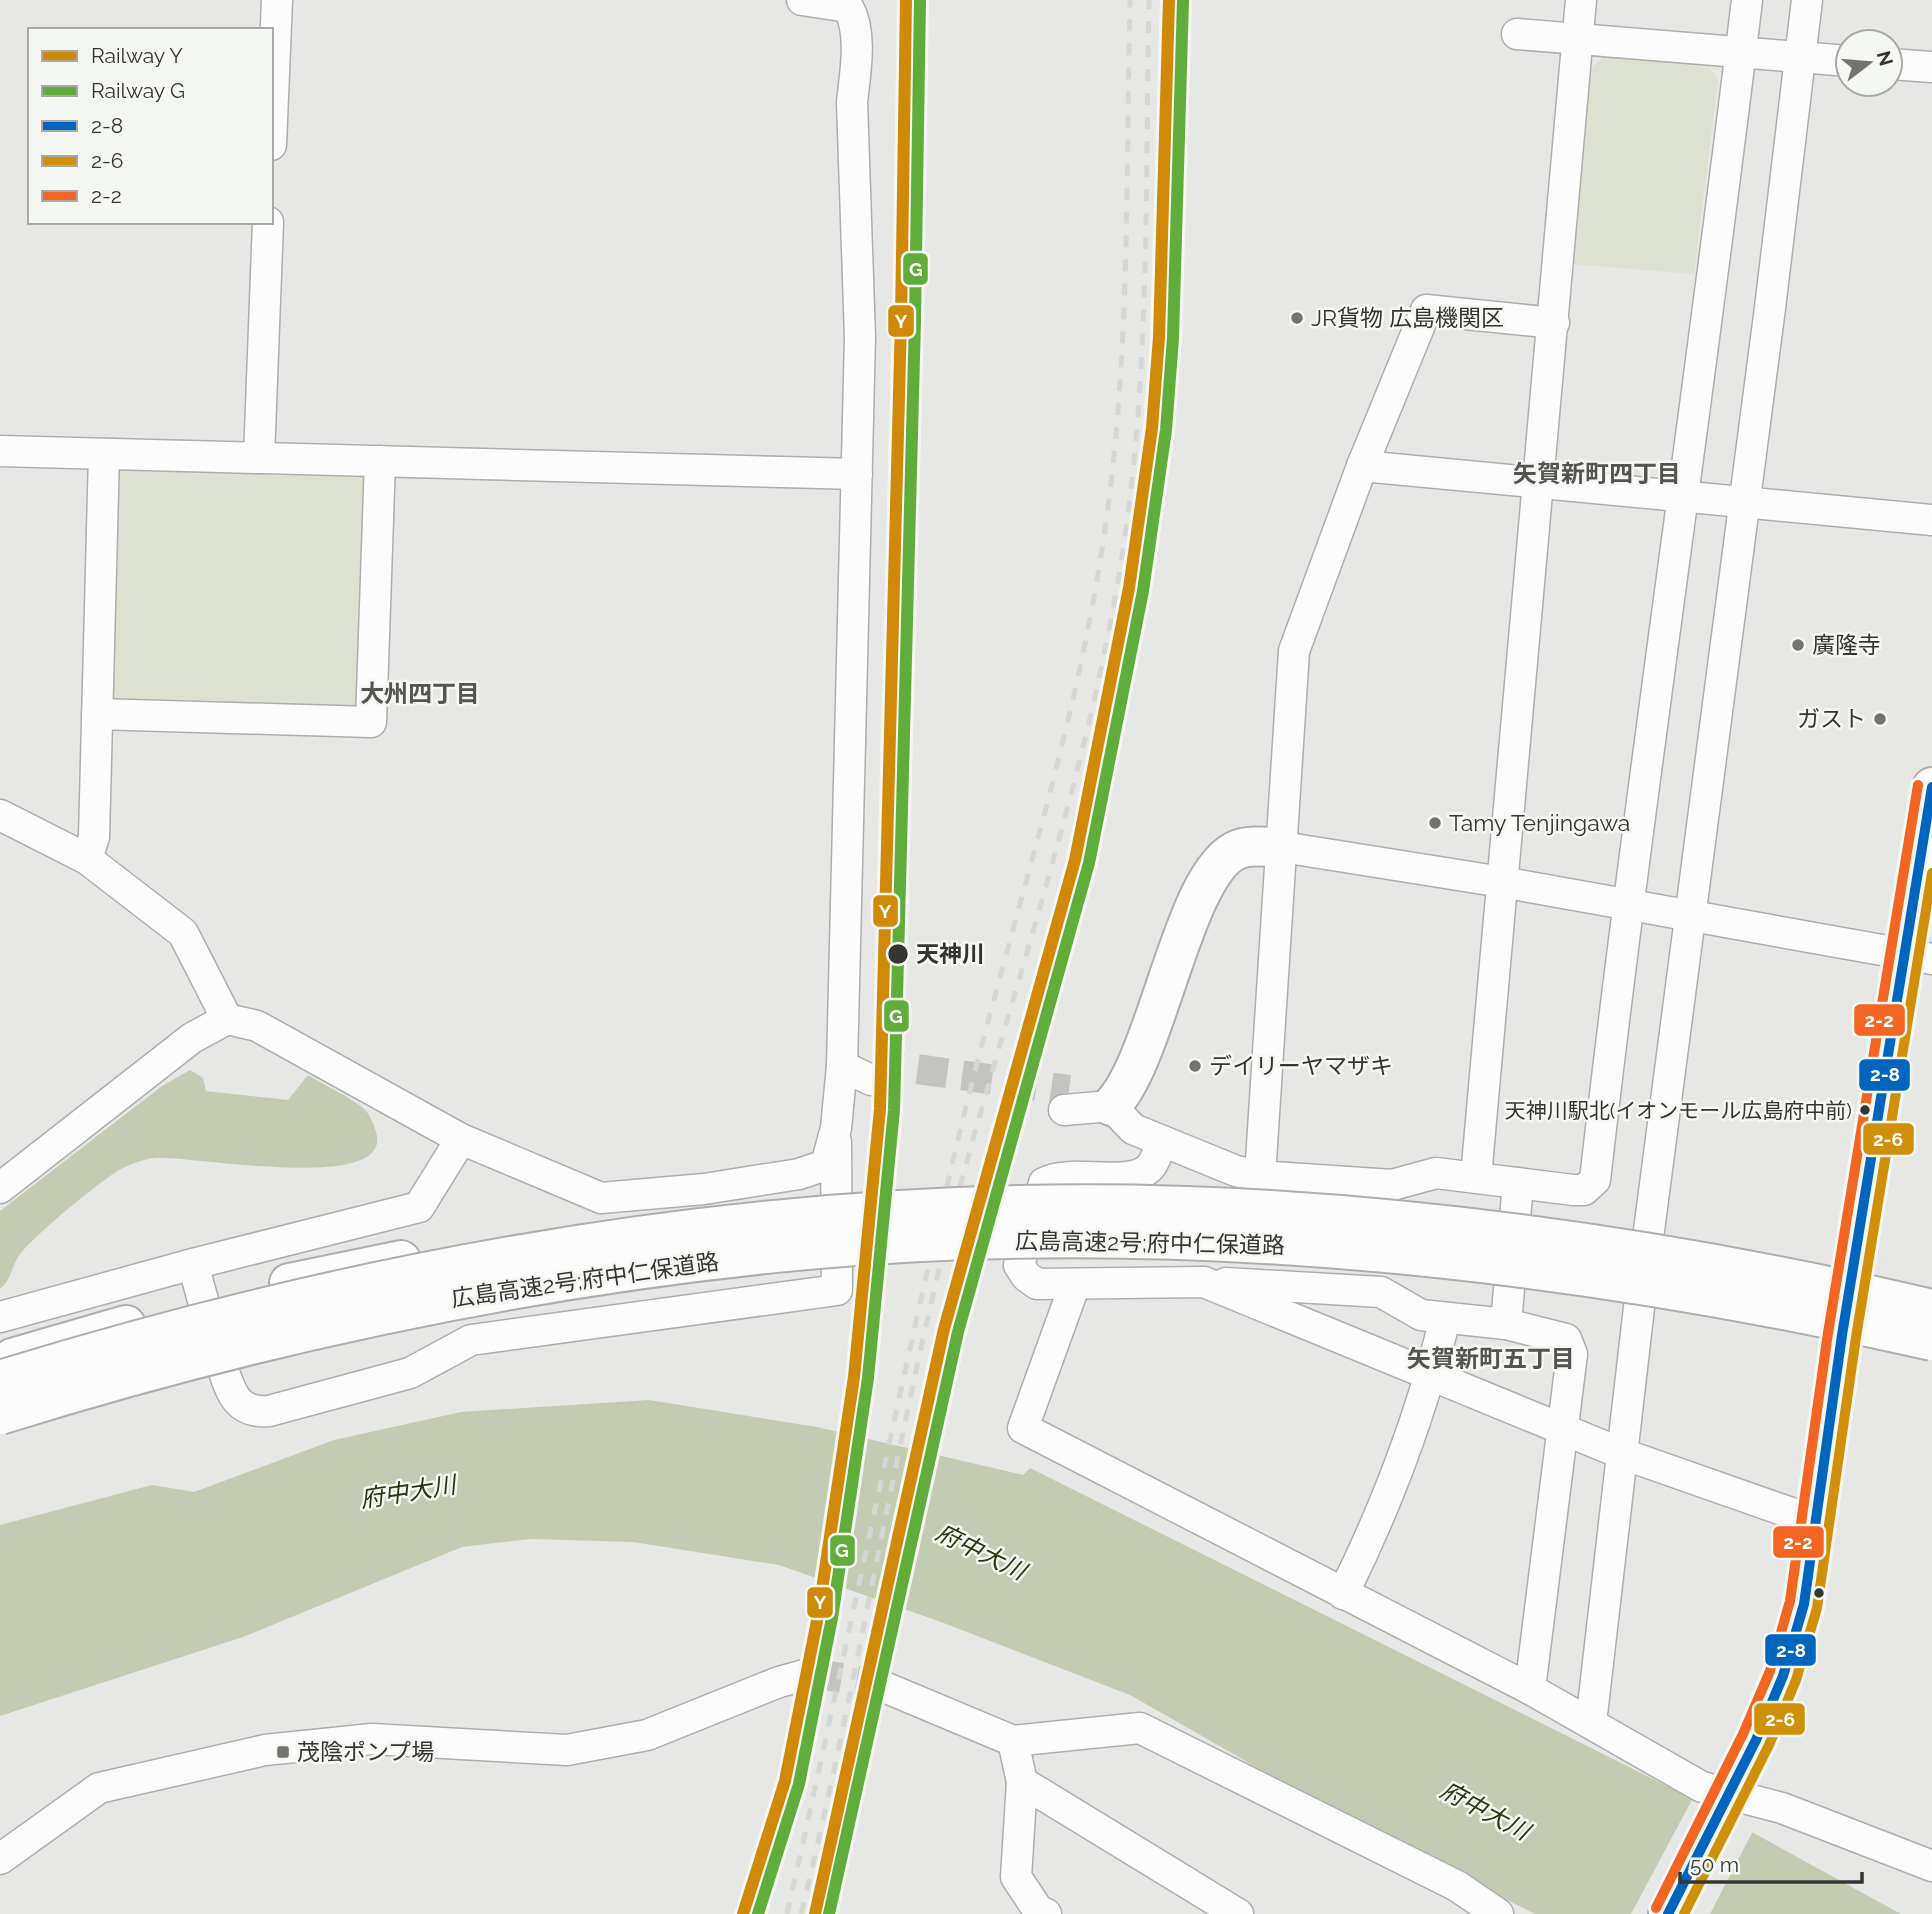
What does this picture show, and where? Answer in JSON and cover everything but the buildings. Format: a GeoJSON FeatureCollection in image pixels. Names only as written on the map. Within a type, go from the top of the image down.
{"type":"FeatureCollection","features":[{"type":"Feature","properties":{"kind":"main road"},"geometry":{"type":"LineString","coordinates":[[1668,1914],[1727,1802],[1783,1676],[1804,1604],[1842,1335],[1919,957],[1932,787]]}},
{"type":"Feature","properties":{"kind":"main road"},"geometry":{"type":"LineString","coordinates":[[1084,1103],[1122,1096],[1137,1063],[1198,897],[1223,859],[1238,849],[1282,847]]}},
{"type":"Feature","properties":{"kind":"main road"},"geometry":{"type":"LineString","coordinates":[[1071,1189],[1367,1199],[1517,1200],[1649,1236],[1853,1274],[1932,1293]]}},
{"type":"Feature","properties":{"kind":"main road"},"geometry":{"type":"LineString","coordinates":[[0,1362],[204,1304],[344,1270],[643,1218],[792,1204]]}},
{"type":"Feature","properties":{"kind":"main road","name":"広島高速2号;府中仁保道路"},"geometry":{"type":"LineString","coordinates":[[0,1380],[209,1319],[450,1265],[692,1229],[948,1209],[1152,1206],[1266,1210],[1381,1219],[1654,1252],[1840,1287],[1932,1309]]}},
{"type":"Feature","properties":{"kind":"main road","name":"広島高速2号;府中仁保道路"},"geometry":{"type":"LineString","coordinates":[[0,1415],[219,1351],[458,1298],[696,1263],[818,1249],[929,1242],[1161,1240],[1380,1251],[1651,1286],[1834,1319],[1932,1341]]}},
{"type":"Feature","properties":{"kind":"main road"},"geometry":{"type":"LineString","coordinates":[[1075,1270],[1224,1258],[1510,1280],[1640,1298],[1842,1335],[1932,1356]]}},
{"type":"Feature","properties":{"kind":"main road"},"geometry":{"type":"LineString","coordinates":[[0,1433],[222,1366],[365,1332],[514,1305],[800,1268]]}},
{"type":"Feature","properties":{"kind":"street"},"geometry":{"type":"LineString","coordinates":[[273,97],[277,0]]}},
{"type":"Feature","properties":{"kind":"street"},"geometry":{"type":"LineString","coordinates":[[222,1366],[233,1398],[242,1408],[256,1413],[270,1412],[410,1373],[471,1340],[837,1290],[836,1128],[842,1066],[860,337],[852,102],[856,66],[853,17],[848,8],[802,0]]}},
{"type":"Feature","properties":{"kind":"street"},"geometry":{"type":"LineString","coordinates":[[1476,1177],[1541,483],[1581,0]]}},
{"type":"Feature","properties":{"kind":"street"},"geometry":{"type":"LineString","coordinates":[[1084,1103],[1133,1129],[1236,1171],[1260,1176],[1392,1185],[1436,1173],[1476,1177],[1517,1200],[1584,1190],[1595,1180],[1626,904],[1685,495],[1747,0]]}},
{"type":"Feature","properties":{"kind":"street"},"geometry":{"type":"LineString","coordinates":[[1591,1723],[1640,1298],[1745,500],[1807,0]]}},
{"type":"Feature","properties":{"kind":"street"},"geometry":{"type":"LineString","coordinates":[[1517,34],[1741,50],[1834,60]]}},
{"type":"Feature","properties":{"kind":"street"},"geometry":{"type":"LineString","coordinates":[[1904,65],[1932,68]]}},
{"type":"Feature","properties":{"kind":"street"},"geometry":{"type":"LineString","coordinates":[[259,458],[268,224]]}},
{"type":"Feature","properties":{"kind":"street"},"geometry":{"type":"LineString","coordinates":[[1260,1176],[1294,652],[1362,466],[1426,310],[1554,323]]}},
{"type":"Feature","properties":{"kind":"street"},"geometry":{"type":"LineString","coordinates":[[0,451],[857,474]]}},
{"type":"Feature","properties":{"kind":"street"},"geometry":{"type":"LineString","coordinates":[[87,859],[94,837],[104,454]]}},
{"type":"Feature","properties":{"kind":"street"},"geometry":{"type":"LineString","coordinates":[[97,714],[371,722],[380,461]]}},
{"type":"Feature","properties":{"kind":"street"},"geometry":{"type":"LineString","coordinates":[[1362,466],[1745,500],[1932,520]]}},
{"type":"Feature","properties":{"kind":"street"},"geometry":{"type":"LineString","coordinates":[[0,815],[87,859],[183,933],[227,1019]]}},
{"type":"Feature","properties":{"kind":"street"},"geometry":{"type":"LineString","coordinates":[[1282,847],[1502,882],[1919,957]]}},
{"type":"Feature","properties":{"kind":"street"},"geometry":{"type":"LineString","coordinates":[[0,1188],[192,1038],[227,1019],[257,1026],[461,1139],[601,1198],[704,1189],[811,1170],[826,1165],[836,1128]]}},
{"type":"Feature","properties":{"kind":"street"},"geometry":{"type":"LineString","coordinates":[[842,1066],[872,1072]]}},
{"type":"Feature","properties":{"kind":"street"},"geometry":{"type":"LineString","coordinates":[[0,1317],[193,1264],[419,1208],[461,1139]]}},
{"type":"Feature","properties":{"kind":"street"},"geometry":{"type":"LineString","coordinates":[[1162,1141],[1152,1165],[1144,1172],[1131,1176],[1061,1177],[1044,1183],[1019,1265],[1026,1276],[1037,1284],[1075,1270],[1204,1282],[1381,1292],[1421,1315],[1506,1324],[1558,1335],[1571,1346],[1530,1689]]}},
{"type":"Feature","properties":{"kind":"street"},"geometry":{"type":"LineString","coordinates":[[1506,1324],[1517,1200]]}},
{"type":"Feature","properties":{"kind":"street"},"geometry":{"type":"LineString","coordinates":[[193,1264],[204,1304]]}},
{"type":"Feature","properties":{"kind":"street"},"geometry":{"type":"LineString","coordinates":[[1075,1270],[1023,1428],[1530,1689],[1727,1802],[1782,1808],[1932,1866]]}},
{"type":"Feature","properties":{"kind":"street"},"geometry":{"type":"LineString","coordinates":[[1204,1282],[1623,1454],[1817,1522]]}},
{"type":"Feature","properties":{"kind":"street"},"geometry":{"type":"LineString","coordinates":[[1343,1594],[1382,1516],[1431,1377],[1445,1319]]}},
{"type":"Feature","properties":{"kind":"street"},"geometry":{"type":"LineString","coordinates":[[0,1859],[99,1788],[265,1750],[372,1739],[567,1751],[647,1735],[779,1682],[812,1673]]}},
{"type":"Feature","properties":{"kind":"street"},"geometry":{"type":"LineString","coordinates":[[877,1684],[1013,1741],[1140,1728],[1458,1886],[1498,1914]]}},
{"type":"Feature","properties":{"kind":"street"},"geometry":{"type":"LineString","coordinates":[[1013,1741],[1023,1782],[1016,1877],[1038,1910],[1046,1914]]}},
{"type":"Feature","properties":{"kind":"street"},"geometry":{"type":"LineString","coordinates":[[1023,1782],[1238,1914]]}},
{"type":"Feature","properties":{"kind":"shaded area"},"geometry":{"type":"Polygon","coordinates":[[[1603,57],[1709,67],[1718,79],[1694,274],[1571,264],[1590,70],[1603,57]]]}},
{"type":"Feature","properties":{"kind":"shaded area"},"geometry":{"type":"Polygon","coordinates":[[[119,466],[365,473],[359,714],[113,706],[105,695],[109,476],[119,466]]]}},
{"type":"Feature","properties":{"kind":"water"},"geometry":{"type":"Polygon","coordinates":[[[190,1070],[203,1078],[206,1091],[288,1100],[308,1075],[367,1112],[377,1136],[371,1153],[350,1163],[318,1167],[240,1165],[172,1158],[146,1159],[134,1163],[100,1183],[40,1233],[21,1253],[0,1289],[0,1211],[162,1086],[190,1070]]]}},
{"type":"Feature","properties":{"kind":"water","name":"府中大川"},"geometry":{"type":"Polygon","coordinates":[[[649,1400],[817,1427],[1023,1475],[1030,1468],[1675,1790],[1901,1914],[1535,1914],[1330,1809],[1130,1695],[941,1622],[779,1565],[633,1542],[530,1539],[462,1547],[243,1637],[0,1716],[0,1525],[152,1485],[194,1492],[334,1440],[461,1412],[649,1400]]]}},
{"type":"Feature","properties":{"kind":"pier"},"geometry":{"type":"Polygon","coordinates":[[[1694,1796],[1754,1829],[1710,1914],[1631,1914],[1694,1796]]]}},
{"type":"Feature","properties":{"kind":"tunnel"},"geometry":{"type":"LineString","coordinates":[[873,1063],[1069,1090]]}},
{"type":"Feature","properties":{"kind":"tunnel"},"geometry":{"type":"LineString","coordinates":[[812,1673],[877,1684]]}},
{"type":"Feature","properties":{"kind":"railway"},"geometry":{"type":"LineString","coordinates":[[787,1914],[940,1218],[963,1119],[1065,734],[1097,578],[1109,499],[1121,375],[1130,0]]}},
{"type":"Feature","properties":{"kind":"railway"},"geometry":{"type":"LineString","coordinates":[[801,1914],[941,1261],[1080,758],[1117,587],[1128,515],[1141,368],[1149,0]]}},
{"type":"Feature","properties":{"kind":"rail line","name":"Y"},"geometry":{"type":"LineString","coordinates":[[743,1914],[785,1781],[818,1616],[854,1377],[880,1109],[901,320],[906,0]]}},
{"type":"Feature","properties":{"kind":"rail line","name":"G"},"geometry":{"type":"LineString","coordinates":[[758,1914],[799,1784],[832,1618],[868,1378],[894,1110],[915,320],[920,0]]}},
{"type":"Feature","properties":{"kind":"rail line","name":"Y"},"geometry":{"type":"LineString","coordinates":[[815,1914],[944,1329],[1075,860],[1129,588],[1152,428],[1159,337],[1169,0]]}},
{"type":"Feature","properties":{"kind":"rail line","name":"G"},"geometry":{"type":"LineString","coordinates":[[829,1914],[958,1332],[1089,863],[1143,591],[1166,430],[1173,338],[1183,0]]}},
{"type":"Feature","properties":{"kind":"transit line","name":"2-2"},"geometry":{"type":"LineString","coordinates":[[1656,1908],[1743,1734],[1770,1671],[1790,1601],[1828,1333],[1918,785]]}},
{"type":"Feature","properties":{"kind":"transit line","name":"2-8"},"geometry":{"type":"LineString","coordinates":[[1668,1914],[1756,1740],[1783,1676],[1804,1604],[1842,1335],[1932,787]]}},
{"type":"Feature","properties":{"kind":"transit line","name":"2-6"},"geometry":{"type":"LineString","coordinates":[[1684,1914],[1769,1745],[1796,1680],[1817,1608],[1856,1337],[1932,873]]}},
{"type":"Feature","properties":{"kind":"place","name":"JR貨物 広島機関区"},"geometry":{"type":"Point","coordinates":[1297,318]}},
{"type":"Feature","properties":{"kind":"place","name":"廣隆寺"},"geometry":{"type":"Point","coordinates":[1798,645]}},
{"type":"Feature","properties":{"kind":"place","name":"ガスト"},"geometry":{"type":"Point","coordinates":[1880,719]}},
{"type":"Feature","properties":{"kind":"place","name":"Tamy Tenjingawa"},"geometry":{"type":"Point","coordinates":[1435,823]}},
{"type":"Feature","properties":{"kind":"place","name":"天神川"},"geometry":{"type":"Point","coordinates":[898,954]}},
{"type":"Feature","properties":{"kind":"place","name":"デイリーヤマザキ"},"geometry":{"type":"Point","coordinates":[1195,1066]}},
{"type":"Feature","properties":{"kind":"place","name":"天神川駅北(イオンモール広島府中前)"},"geometry":{"type":"Point","coordinates":[1865,1110]}},
{"type":"Feature","properties":{"kind":"place","name":"茂陰ポンプ場"},"geometry":{"type":"Point","coordinates":[283,1752]}},
{"type":"Feature","properties":{"kind":"district","name":"矢賀新町四丁目"},"geometry":{"type":"Point","coordinates":[1597,474]}},
{"type":"Feature","properties":{"kind":"district","name":"大州四丁目"},"geometry":{"type":"Point","coordinates":[420,694]}},
{"type":"Feature","properties":{"kind":"district","name":"矢賀新町五丁目"},"geometry":{"type":"Point","coordinates":[1491,1359]}}]}
